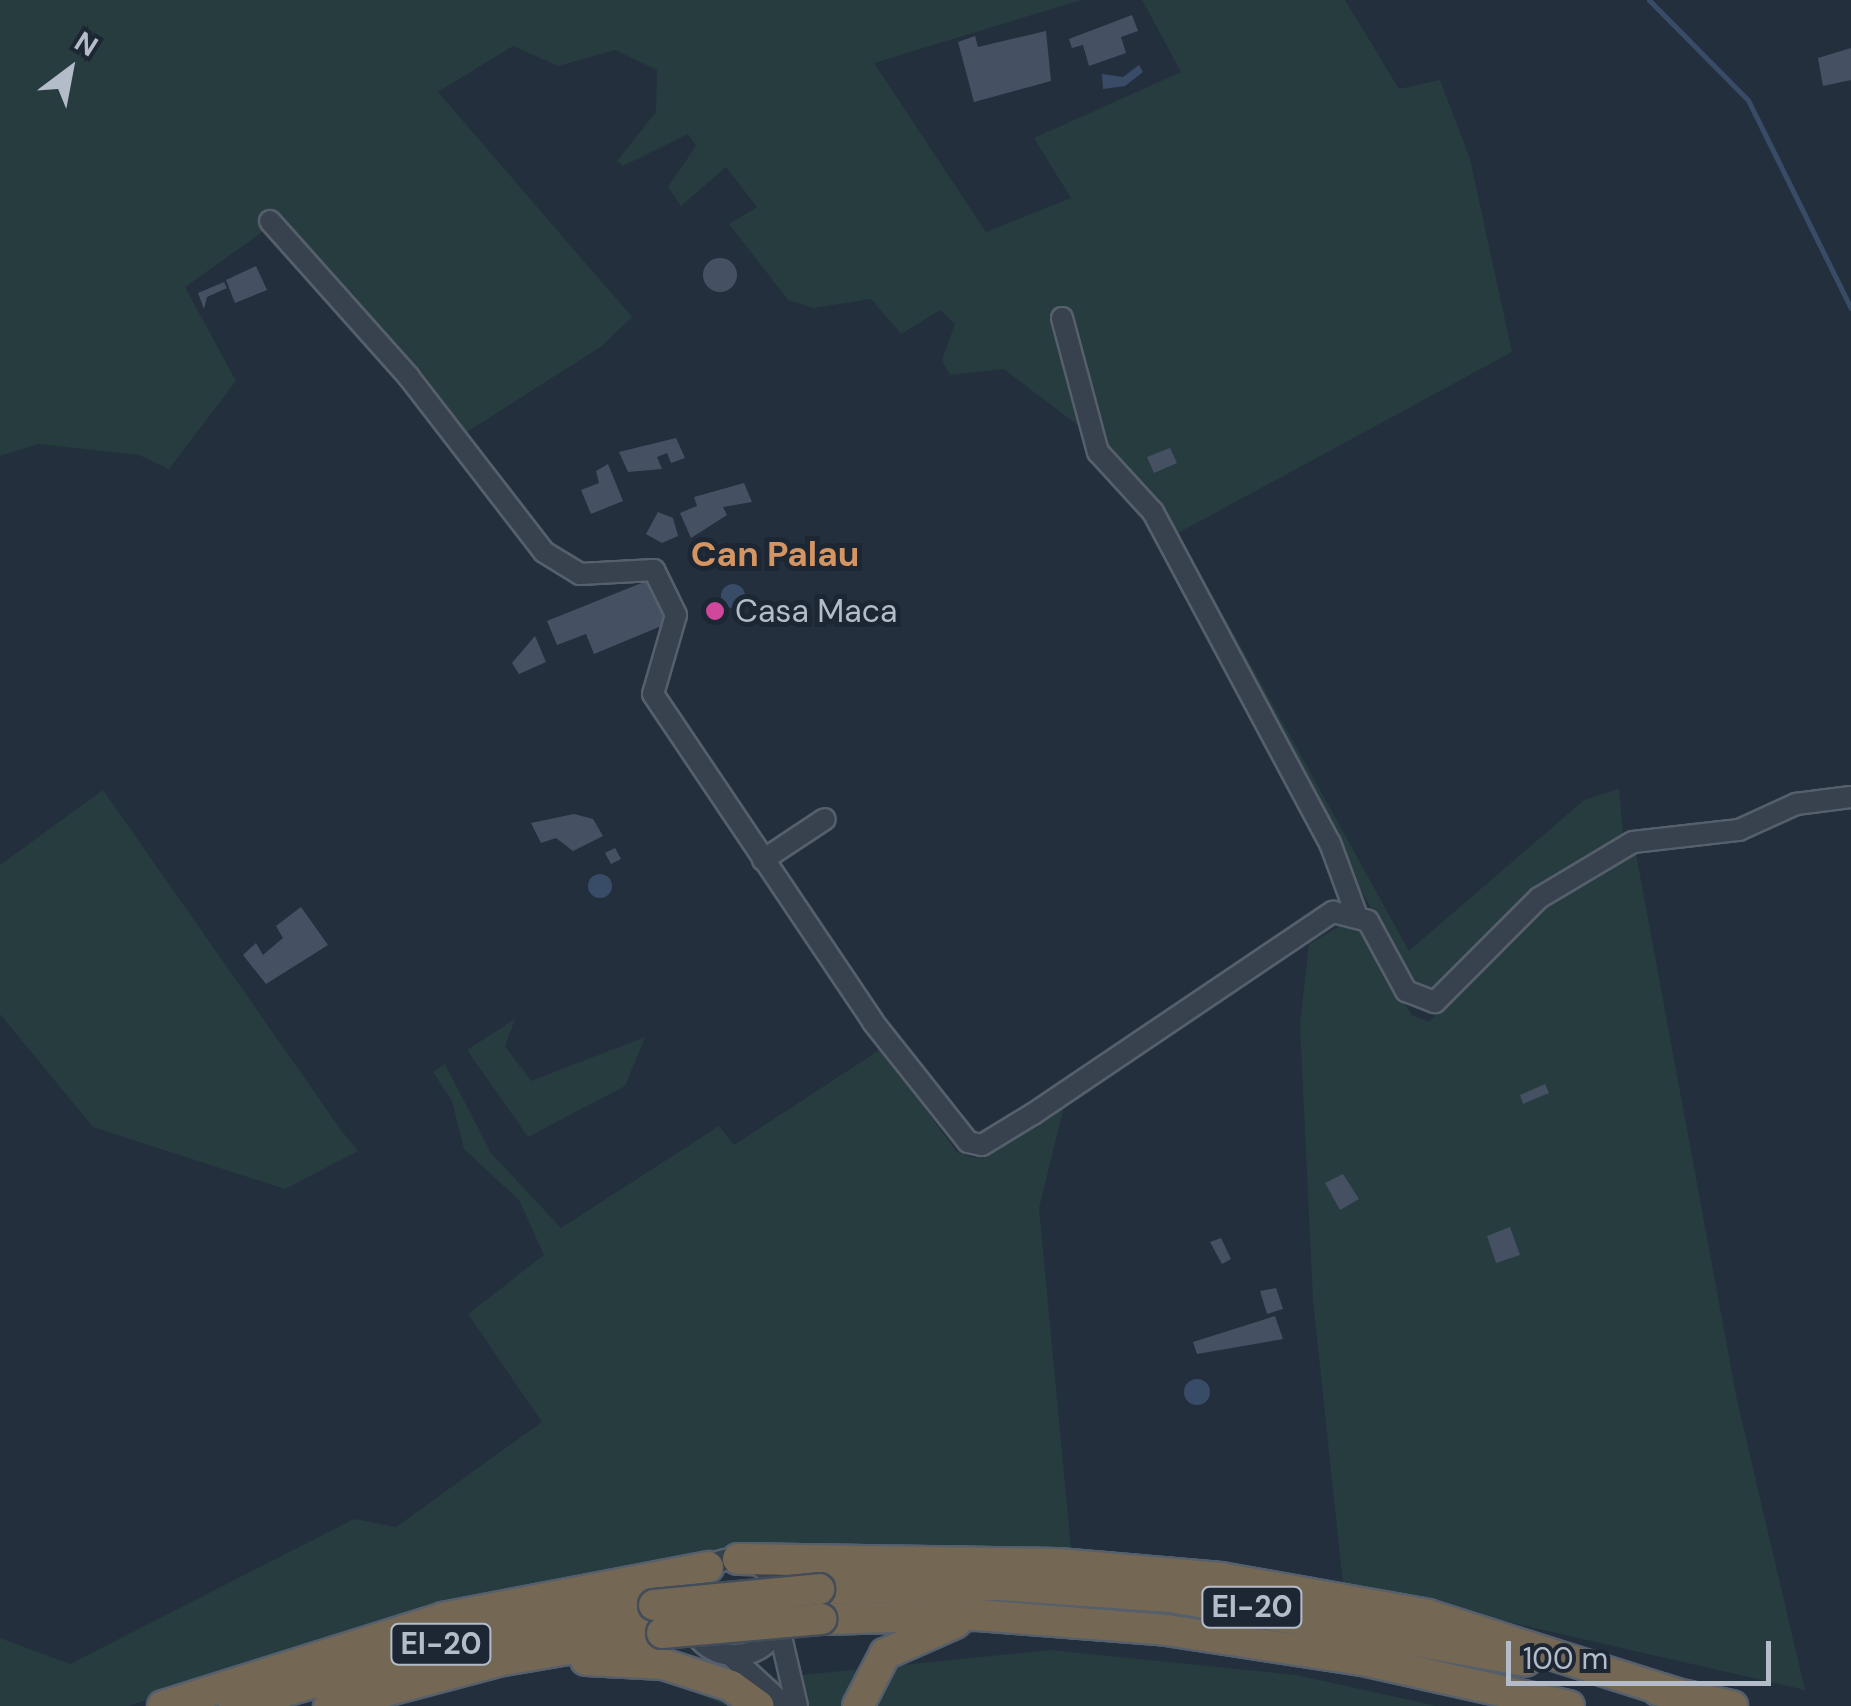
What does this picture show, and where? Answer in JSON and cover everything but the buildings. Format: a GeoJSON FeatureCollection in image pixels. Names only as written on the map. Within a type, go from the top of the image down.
{"type":"FeatureCollection","features":[{"type":"Feature","properties":{"kind":"highway"},"geometry":{"type":"LineString","coordinates":[[738,1559],[1059,1564],[1221,1578],[1428,1615],[1677,1694]]}},
{"type":"Feature","properties":{"kind":"highway"},"geometry":{"type":"LineString","coordinates":[[163,1706],[443,1618],[708,1567]]}},
{"type":"Feature","properties":{"kind":"highway","name":"EI-20"},"geometry":{"type":"LineString","coordinates":[[234,1706],[450,1642],[1000,1584],[1248,1606],[1732,1706]]}},
{"type":"Feature","properties":{"kind":"highway","name":"EI-20"},"geometry":{"type":"LineString","coordinates":[[821,1604],[1245,1640],[1569,1706]]}},
{"type":"Feature","properties":{"kind":"highway"},"geometry":{"type":"LineString","coordinates":[[858,1706],[885,1654],[977,1616]]}},
{"type":"Feature","properties":{"kind":"highway","name":"EI-20"},"geometry":{"type":"LineString","coordinates":[[329,1706],[658,1619]]}},
{"type":"Feature","properties":{"kind":"highway"},"geometry":{"type":"LineString","coordinates":[[498,1661],[663,1664],[731,1686],[759,1706]]}},
{"type":"Feature","properties":{"kind":"street"},"geometry":{"type":"LineString","coordinates":[[270,221],[408,376],[544,552],[580,574],[654,570],[676,615],[653,694],[953,1133],[982,1144],[1332,912],[1355,911]]}},
{"type":"Feature","properties":{"kind":"street"},"geometry":{"type":"LineString","coordinates":[[1062,318],[1098,452],[1153,512],[1330,843],[1355,911],[1406,991],[1435,1002],[1538,898],[1633,842],[1739,830],[1796,804],[1851,797]]}},
{"type":"Feature","properties":{"kind":"street"},"geometry":{"type":"LineString","coordinates":[[764,860],[825,819]]}},
{"type":"Feature","properties":{"kind":"street"},"geometry":{"type":"LineString","coordinates":[[785,1706],[730,1656],[698,1639],[687,1617],[687,1597],[708,1567],[738,1559],[776,1583],[778,1628],[797,1706]]}},
{"type":"Feature","properties":{"kind":"street"},"geometry":{"type":"LineString","coordinates":[[730,1656],[764,1646],[778,1628]]}},
{"type":"Feature","properties":{"kind":"green space"},"geometry":{"type":"Polygon","coordinates":[[[0,0],[1081,0],[874,63],[986,232],[1071,198],[1034,138],[1181,72],[1142,0],[1345,0],[1399,89],[1440,80],[1470,159],[1512,352],[1178,533],[1409,951],[1584,800],[1619,789],[1623,835],[1526,898],[1428,994],[1414,989],[1171,535],[1088,433],[1004,369],[950,375],[942,360],[955,324],[940,310],[901,334],[871,299],[813,308],[788,300],[729,224],[757,207],[726,167],[681,206],[668,187],[696,146],[688,134],[623,166],[617,161],[656,112],[657,70],[615,50],[558,66],[513,46],[438,92],[632,317],[602,346],[462,435],[282,218],[185,287],[236,381],[169,469],[139,455],[39,444],[0,456],[0,0]]]}},
{"type":"Feature","properties":{"kind":"green space"},"geometry":{"type":"Polygon","coordinates":[[[103,790],[358,1151],[285,1189],[93,1127],[0,1014],[0,865],[103,790]]]}},
{"type":"Feature","properties":{"kind":"green space"},"geometry":{"type":"Polygon","coordinates":[[[1635,848],[1737,1400],[1805,1690],[1343,1584],[1313,1300],[1300,1025],[1309,944],[1343,924],[1358,929],[1412,1015],[1429,1022],[1541,906],[1635,848]]]}},
{"type":"Feature","properties":{"kind":"green space"},"geometry":{"type":"Polygon","coordinates":[[[515,1019],[505,1046],[531,1081],[645,1037],[625,1086],[528,1137],[467,1050],[515,1019]]]}},
{"type":"Feature","properties":{"kind":"green space"},"geometry":{"type":"Polygon","coordinates":[[[881,1049],[957,1152],[974,1158],[1065,1103],[1039,1208],[1071,1548],[761,1546],[689,1554],[469,1601],[127,1706],[0,1706],[0,1638],[70,1664],[354,1519],[396,1527],[542,1422],[468,1314],[544,1255],[519,1200],[464,1149],[452,1101],[433,1072],[445,1064],[491,1153],[561,1228],[719,1126],[734,1145],[881,1049]]]}},
{"type":"Feature","properties":{"kind":"green space"},"geometry":{"type":"Polygon","coordinates":[[[1050,1650],[1296,1675],[1437,1706],[727,1706],[682,1687],[1050,1650]]]}},
{"type":"Feature","properties":{"kind":"water"},"geometry":{"type":"Polygon","coordinates":[[[1139,65],[1143,72],[1125,86],[1103,89],[1102,74],[1123,77],[1139,65]]]}},
{"type":"Feature","properties":{"kind":"water"},"geometry":{"type":"Polygon","coordinates":[[[733,584],[742,587],[742,605],[733,608],[724,605],[721,596],[724,587],[733,584]]]}},
{"type":"Feature","properties":{"kind":"water"},"geometry":{"type":"Polygon","coordinates":[[[600,874],[612,886],[600,898],[588,886],[600,874]]]}},
{"type":"Feature","properties":{"kind":"water"},"geometry":{"type":"Polygon","coordinates":[[[1197,1379],[1206,1383],[1210,1392],[1206,1401],[1197,1405],[1188,1401],[1184,1392],[1188,1383],[1197,1379]]]}},
{"type":"Feature","properties":{"kind":"waterway"},"geometry":{"type":"LineString","coordinates":[[1649,0],[1748,100],[1851,308]]}},
{"type":"Feature","properties":{"kind":"place","name":"Casa Maca"},"geometry":{"type":"Point","coordinates":[715,611]}},
{"type":"Feature","properties":{"kind":"district","name":"Can Palau"},"geometry":{"type":"Point","coordinates":[775,554]}}]}
